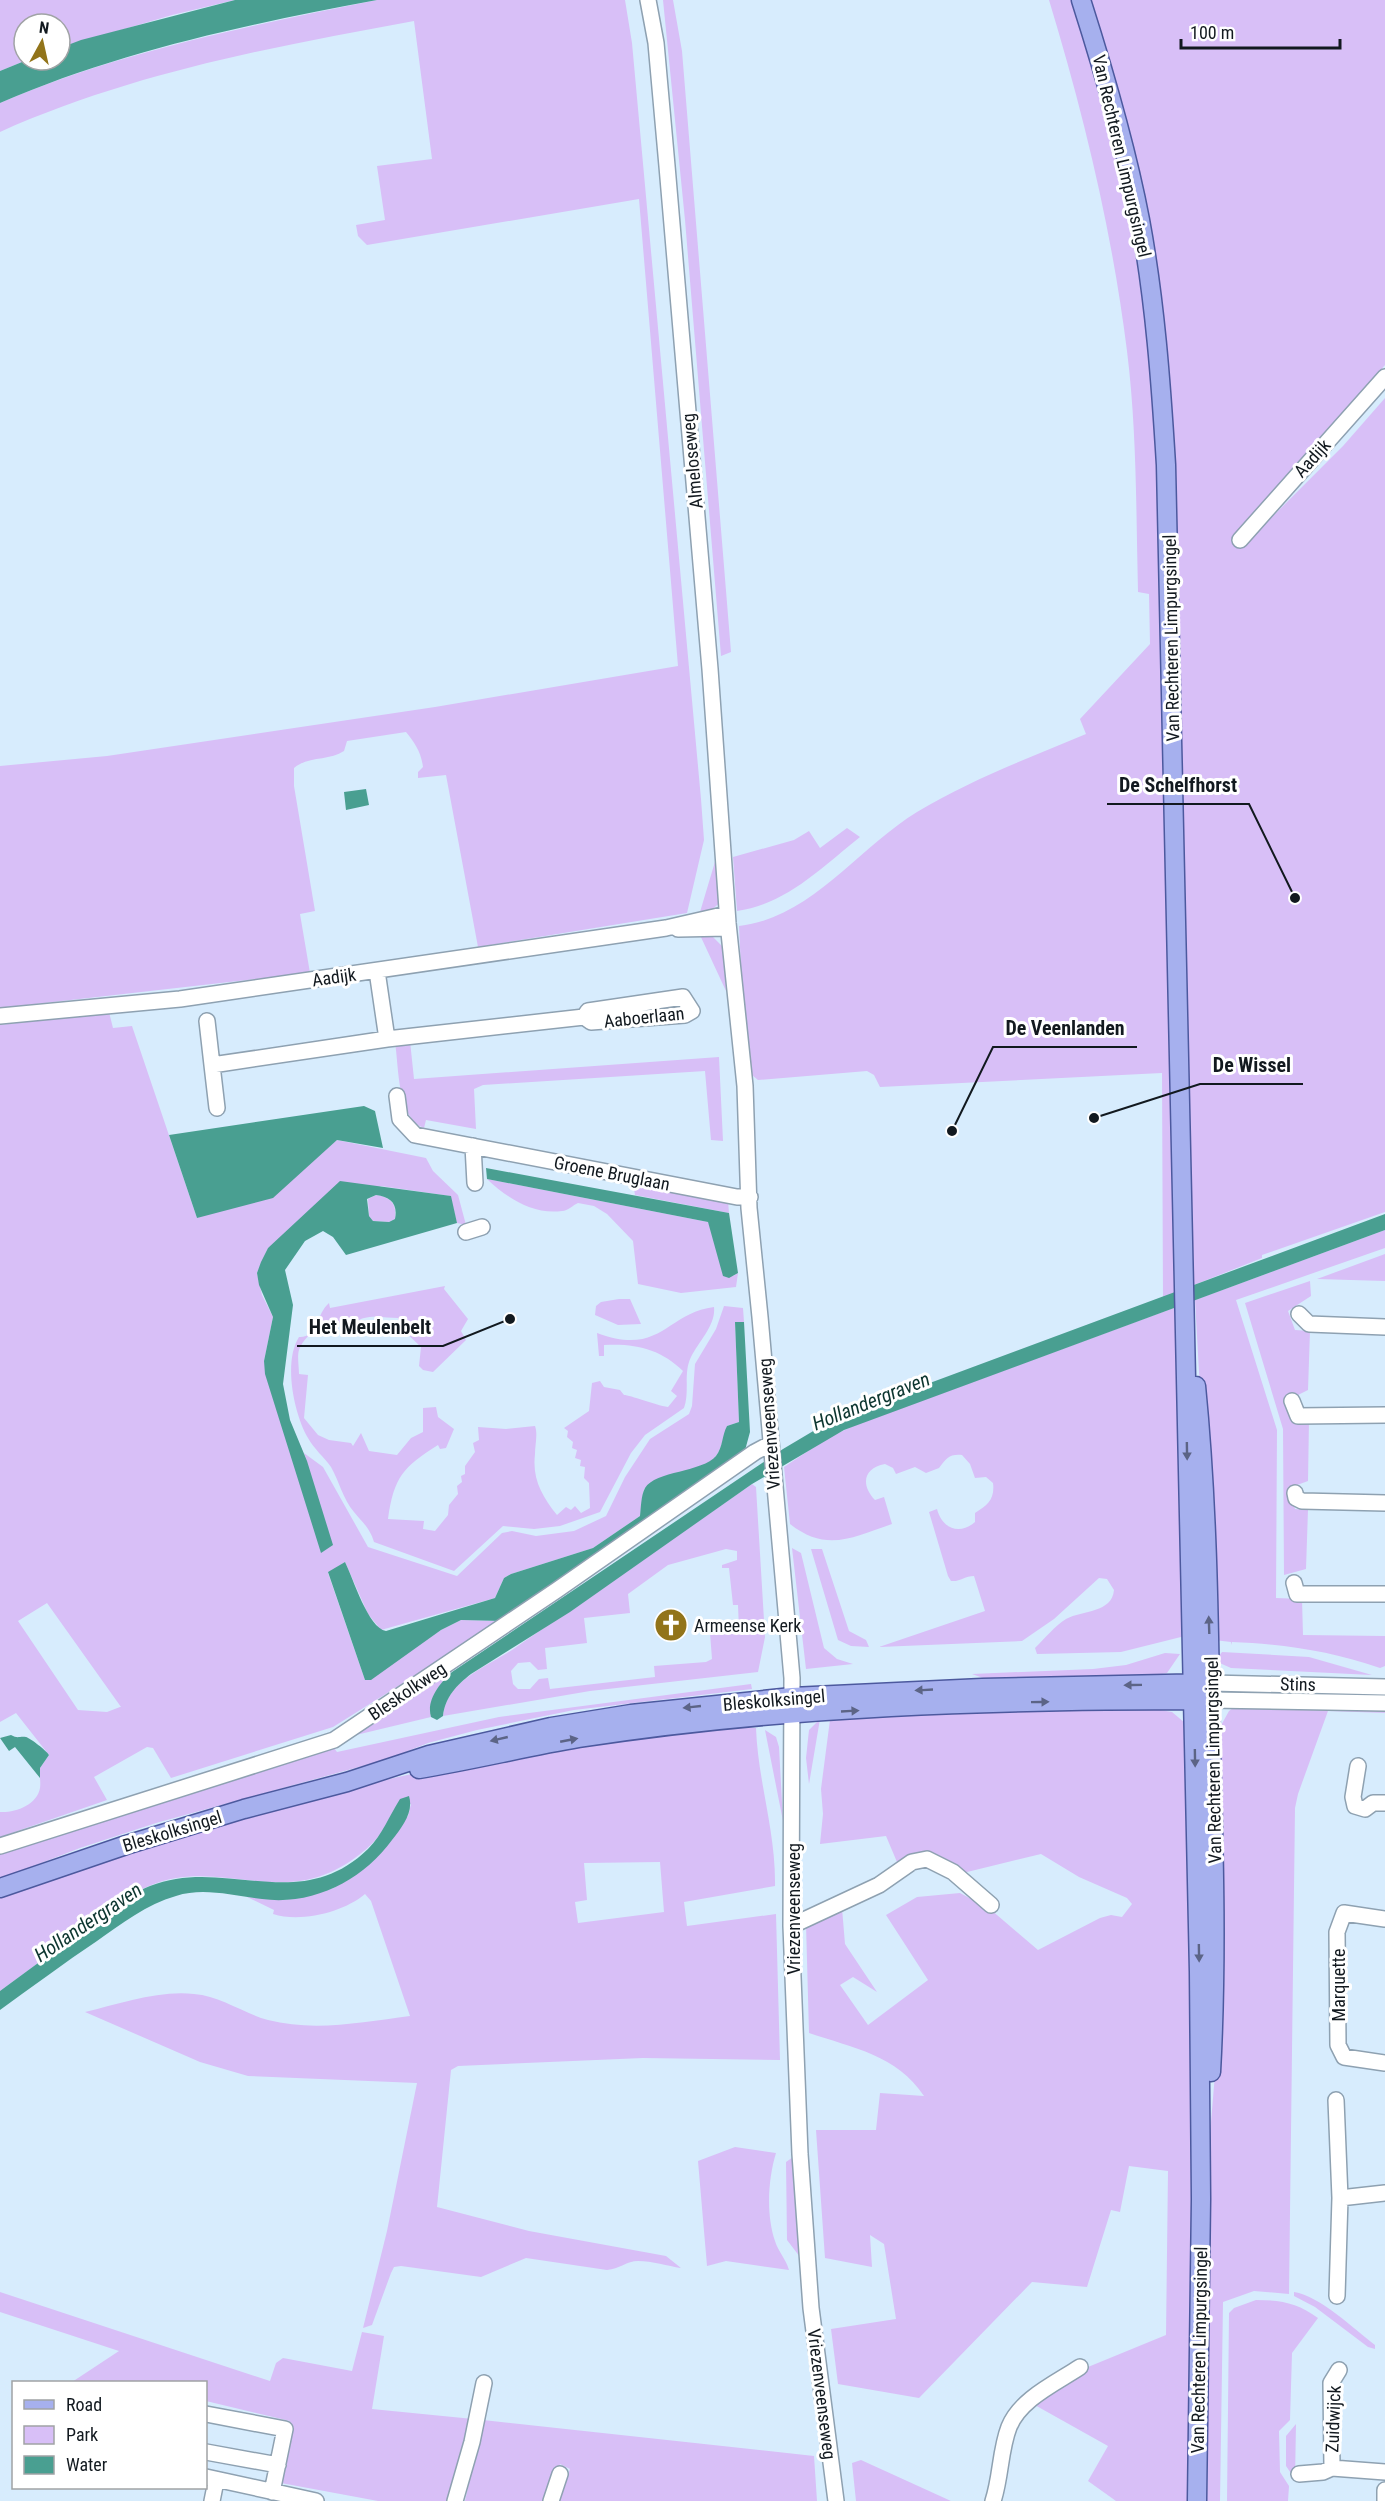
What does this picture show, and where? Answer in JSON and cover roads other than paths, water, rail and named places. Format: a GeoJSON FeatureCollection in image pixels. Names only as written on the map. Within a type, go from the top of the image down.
{"type":"FeatureCollection","features":[{"type":"Feature","properties":{"kind":"main road","name":"Van Rechteren Limpurgsingel"},"geometry":{"type":"LineString","coordinates":[[1081,0],[1121,137],[1140,219],[1161,375],[1166,465],[1187,1315],[1185,1360],[1216,1940],[1208,2140],[1201,2199],[1197,2501]]}},
{"type":"Feature","properties":{"kind":"main road","name":"Bleskolksingel"},"geometry":{"type":"LineString","coordinates":[[0,1888],[171,1831],[347,1782],[429,1755],[551,1727],[631,1714],[792,1706],[981,1704],[1202,1692]]}},
{"type":"Feature","properties":{"kind":"street","name":"Almeloseweg"},"geometry":{"type":"LineString","coordinates":[[648,0],[656,43],[667,166],[710,669],[728,922]]}},
{"type":"Feature","properties":{"kind":"street","name":"Aadijk"},"geometry":{"type":"LineString","coordinates":[[1240,540],[1385,377]]}},
{"type":"Feature","properties":{"kind":"street","name":"Aadijk"},"geometry":{"type":"LineString","coordinates":[[0,1016],[180,999],[666,928],[728,922]]}},
{"type":"Feature","properties":{"kind":"street","name":"Vriezenveenseweg"},"geometry":{"type":"LineString","coordinates":[[728,922],[745,1086],[749,1208],[786,1609],[792,1706],[791,1926],[800,2154],[811,2308],[836,2501]]}},
{"type":"Feature","properties":{"kind":"street"},"geometry":{"type":"LineString","coordinates":[[377,971],[387,1039]]}},
{"type":"Feature","properties":{"kind":"street","name":"Aaboerlaan"},"geometry":{"type":"LineString","coordinates":[[212,1065],[387,1039],[584,1017],[591,1022],[685,1015],[692,1011],[683,997],[588,1011],[584,1017]]}},
{"type":"Feature","properties":{"kind":"street"},"geometry":{"type":"LineString","coordinates":[[207,1021],[217,1108]]}},
{"type":"Feature","properties":{"kind":"street","name":"Groene Bruglaan"},"geometry":{"type":"LineString","coordinates":[[397,1096],[400,1119],[415,1135],[737,1197],[750,1197]]}},
{"type":"Feature","properties":{"kind":"street"},"geometry":{"type":"LineString","coordinates":[[473,1146],[475,1184]]}},
{"type":"Feature","properties":{"kind":"street"},"geometry":{"type":"LineString","coordinates":[[466,1232],[482,1227]]}},
{"type":"Feature","properties":{"kind":"street"},"geometry":{"type":"LineString","coordinates":[[1299,1314],[1309,1324],[1385,1327]]}},
{"type":"Feature","properties":{"kind":"street"},"geometry":{"type":"LineString","coordinates":[[1292,1401],[1298,1416],[1385,1415]]}},
{"type":"Feature","properties":{"kind":"street","name":"Bleskolkweg"},"geometry":{"type":"LineString","coordinates":[[0,1846],[334,1740],[557,1590],[755,1452],[771,1450]]}},
{"type":"Feature","properties":{"kind":"street"},"geometry":{"type":"LineString","coordinates":[[1295,1492],[1296,1498],[1302,1501],[1385,1503]]}},
{"type":"Feature","properties":{"kind":"street"},"geometry":{"type":"LineString","coordinates":[[1294,1583],[1297,1594],[1385,1594]]}},
{"type":"Feature","properties":{"kind":"street","name":"Stins"},"geometry":{"type":"LineString","coordinates":[[1202,1692],[1385,1687]]}},
{"type":"Feature","properties":{"kind":"street","name":"Stins"},"geometry":{"type":"LineString","coordinates":[[1202,1692],[1385,1702]]}},
{"type":"Feature","properties":{"kind":"street"},"geometry":{"type":"LineString","coordinates":[[1358,1766],[1353,1797],[1355,1806],[1365,1809],[1373,1803],[1385,1803]]}},
{"type":"Feature","properties":{"kind":"street"},"geometry":{"type":"LineString","coordinates":[[791,1926],[879,1885],[912,1862],[927,1859],[953,1872],[991,1905]]}},
{"type":"Feature","properties":{"kind":"street","name":"Marquette"},"geometry":{"type":"LineString","coordinates":[[1385,1919],[1344,1913],[1338,1932],[1338,2045],[1344,2057],[1385,2063]]}},
{"type":"Feature","properties":{"kind":"street"},"geometry":{"type":"LineString","coordinates":[[1336,2100],[1340,2198],[1337,2296]]}},
{"type":"Feature","properties":{"kind":"street"},"geometry":{"type":"LineString","coordinates":[[1340,2198],[1385,2193]]}},
{"type":"Feature","properties":{"kind":"street"},"geometry":{"type":"LineString","coordinates":[[993,2501],[1008,2429],[1015,2415],[1029,2400],[1080,2367]]}},
{"type":"Feature","properties":{"kind":"street","name":"Zuidwijck"},"geometry":{"type":"LineString","coordinates":[[1332,2468],[1331,2383],[1339,2370]]}},
{"type":"Feature","properties":{"kind":"street"},"geometry":{"type":"LineString","coordinates":[[455,2501],[472,2442],[484,2383]]}},
{"type":"Feature","properties":{"kind":"street"},"geometry":{"type":"LineString","coordinates":[[207,2414],[285,2429],[272,2492]]}},
{"type":"Feature","properties":{"kind":"street"},"geometry":{"type":"LineString","coordinates":[[207,2452],[278,2465]]}},
{"type":"Feature","properties":{"kind":"street","name":"Zuidwijck"},"geometry":{"type":"LineString","coordinates":[[1299,2474],[1323,2472],[1332,2468],[1385,2472]]}},
{"type":"Feature","properties":{"kind":"street"},"geometry":{"type":"LineString","coordinates":[[551,2501],[560,2474]]}},
{"type":"Feature","properties":{"kind":"street"},"geometry":{"type":"LineString","coordinates":[[212,2501],[211,2479],[316,2501]]}},
{"type":"Feature","properties":{"kind":"street"},"geometry":{"type":"LineString","coordinates":[[1385,2490],[1385,2501]]}},
{"type":"Feature","properties":{"kind":"water"},"geometry":{"type":"Polygon","coordinates":[[[235,0],[377,0],[233,29],[138,54],[92,68],[0,103],[0,71],[12,66],[12,72],[72,72],[72,43],[235,0]]]}},
{"type":"Feature","properties":{"kind":"water"},"geometry":{"type":"Polygon","coordinates":[[[366,789],[369,805],[346,810],[344,792],[366,789]]]}},
{"type":"Feature","properties":{"kind":"water"},"geometry":{"type":"Polygon","coordinates":[[[364,1106],[375,1111],[383,1148],[337,1140],[273,1198],[197,1218],[169,1135],[364,1106]]]}},
{"type":"Feature","properties":{"kind":"water"},"geometry":{"type":"Polygon","coordinates":[[[486,1168],[729,1213],[738,1273],[729,1278],[723,1276],[708,1222],[487,1179],[486,1168]]]}},
{"type":"Feature","properties":{"kind":"water"},"geometry":{"type":"Polygon","coordinates":[[[340,1181],[451,1196],[457,1223],[346,1255],[333,1237],[323,1231],[305,1241],[285,1270],[293,1305],[283,1384],[290,1420],[307,1461],[333,1545],[321,1553],[265,1374],[264,1361],[273,1317],[259,1285],[257,1273],[268,1248],[340,1181]],[[376,1195],[367,1199],[369,1216],[373,1221],[389,1222],[395,1219],[394,1205],[376,1195]]]}},
{"type":"Feature","properties":{"kind":"water"},"geometry":{"type":"Polygon","coordinates":[[[1385,1214],[1385,1230],[844,1430],[752,1484],[570,1612],[471,1674],[452,1692],[443,1716],[437,1720],[431,1717],[432,1698],[452,1672],[783,1449],[815,1430],[876,1403],[1385,1214]]]}},
{"type":"Feature","properties":{"kind":"water"},"geometry":{"type":"Polygon","coordinates":[[[735,1322],[744,1322],[750,1432],[744,1454],[502,1621],[461,1620],[441,1630],[371,1680],[365,1680],[328,1572],[345,1562],[367,1612],[379,1628],[386,1631],[495,1598],[504,1578],[511,1574],[593,1548],[640,1516],[644,1491],[650,1482],[710,1461],[718,1452],[727,1426],[739,1422],[735,1322]]]}},
{"type":"Feature","properties":{"kind":"water"},"geometry":{"type":"Polygon","coordinates":[[[11,1735],[28,1738],[49,1755],[40,1768],[40,1778],[15,1747],[9,1751],[0,1738],[11,1735]]]}},
{"type":"Feature","properties":{"kind":"water"},"geometry":{"type":"Polygon","coordinates":[[[409,1796],[408,1814],[392,1840],[367,1867],[335,1887],[318,1894],[281,1900],[197,1892],[165,1900],[125,1921],[0,2010],[0,1991],[94,1922],[144,1889],[178,1879],[206,1877],[288,1882],[315,1879],[342,1869],[368,1849],[382,1831],[400,1799],[409,1796]]]}},
{"type":"Feature","properties":{"kind":"place","name":"De Schelfhorst"},"geometry":{"type":"Point","coordinates":[1295,898]}},
{"type":"Feature","properties":{"kind":"place","name":"De Wissel"},"geometry":{"type":"Point","coordinates":[1094,1118]}},
{"type":"Feature","properties":{"kind":"place","name":"De Veenlanden"},"geometry":{"type":"Point","coordinates":[952,1131]}},
{"type":"Feature","properties":{"kind":"place","name":"Het Meulenbelt"},"geometry":{"type":"Point","coordinates":[510,1319]}},
{"type":"Feature","properties":{"kind":"place","name":"Armeense Kerk"},"geometry":{"type":"Point","coordinates":[671,1625]}},
{"type":"Feature","properties":{"kind":"water label","name":"Hollandergraven"},"geometry":{"type":"Point","coordinates":[871,1401]}},
{"type":"Feature","properties":{"kind":"water label","name":"Hollandergraven"},"geometry":{"type":"Point","coordinates":[88,1922]}}]}
